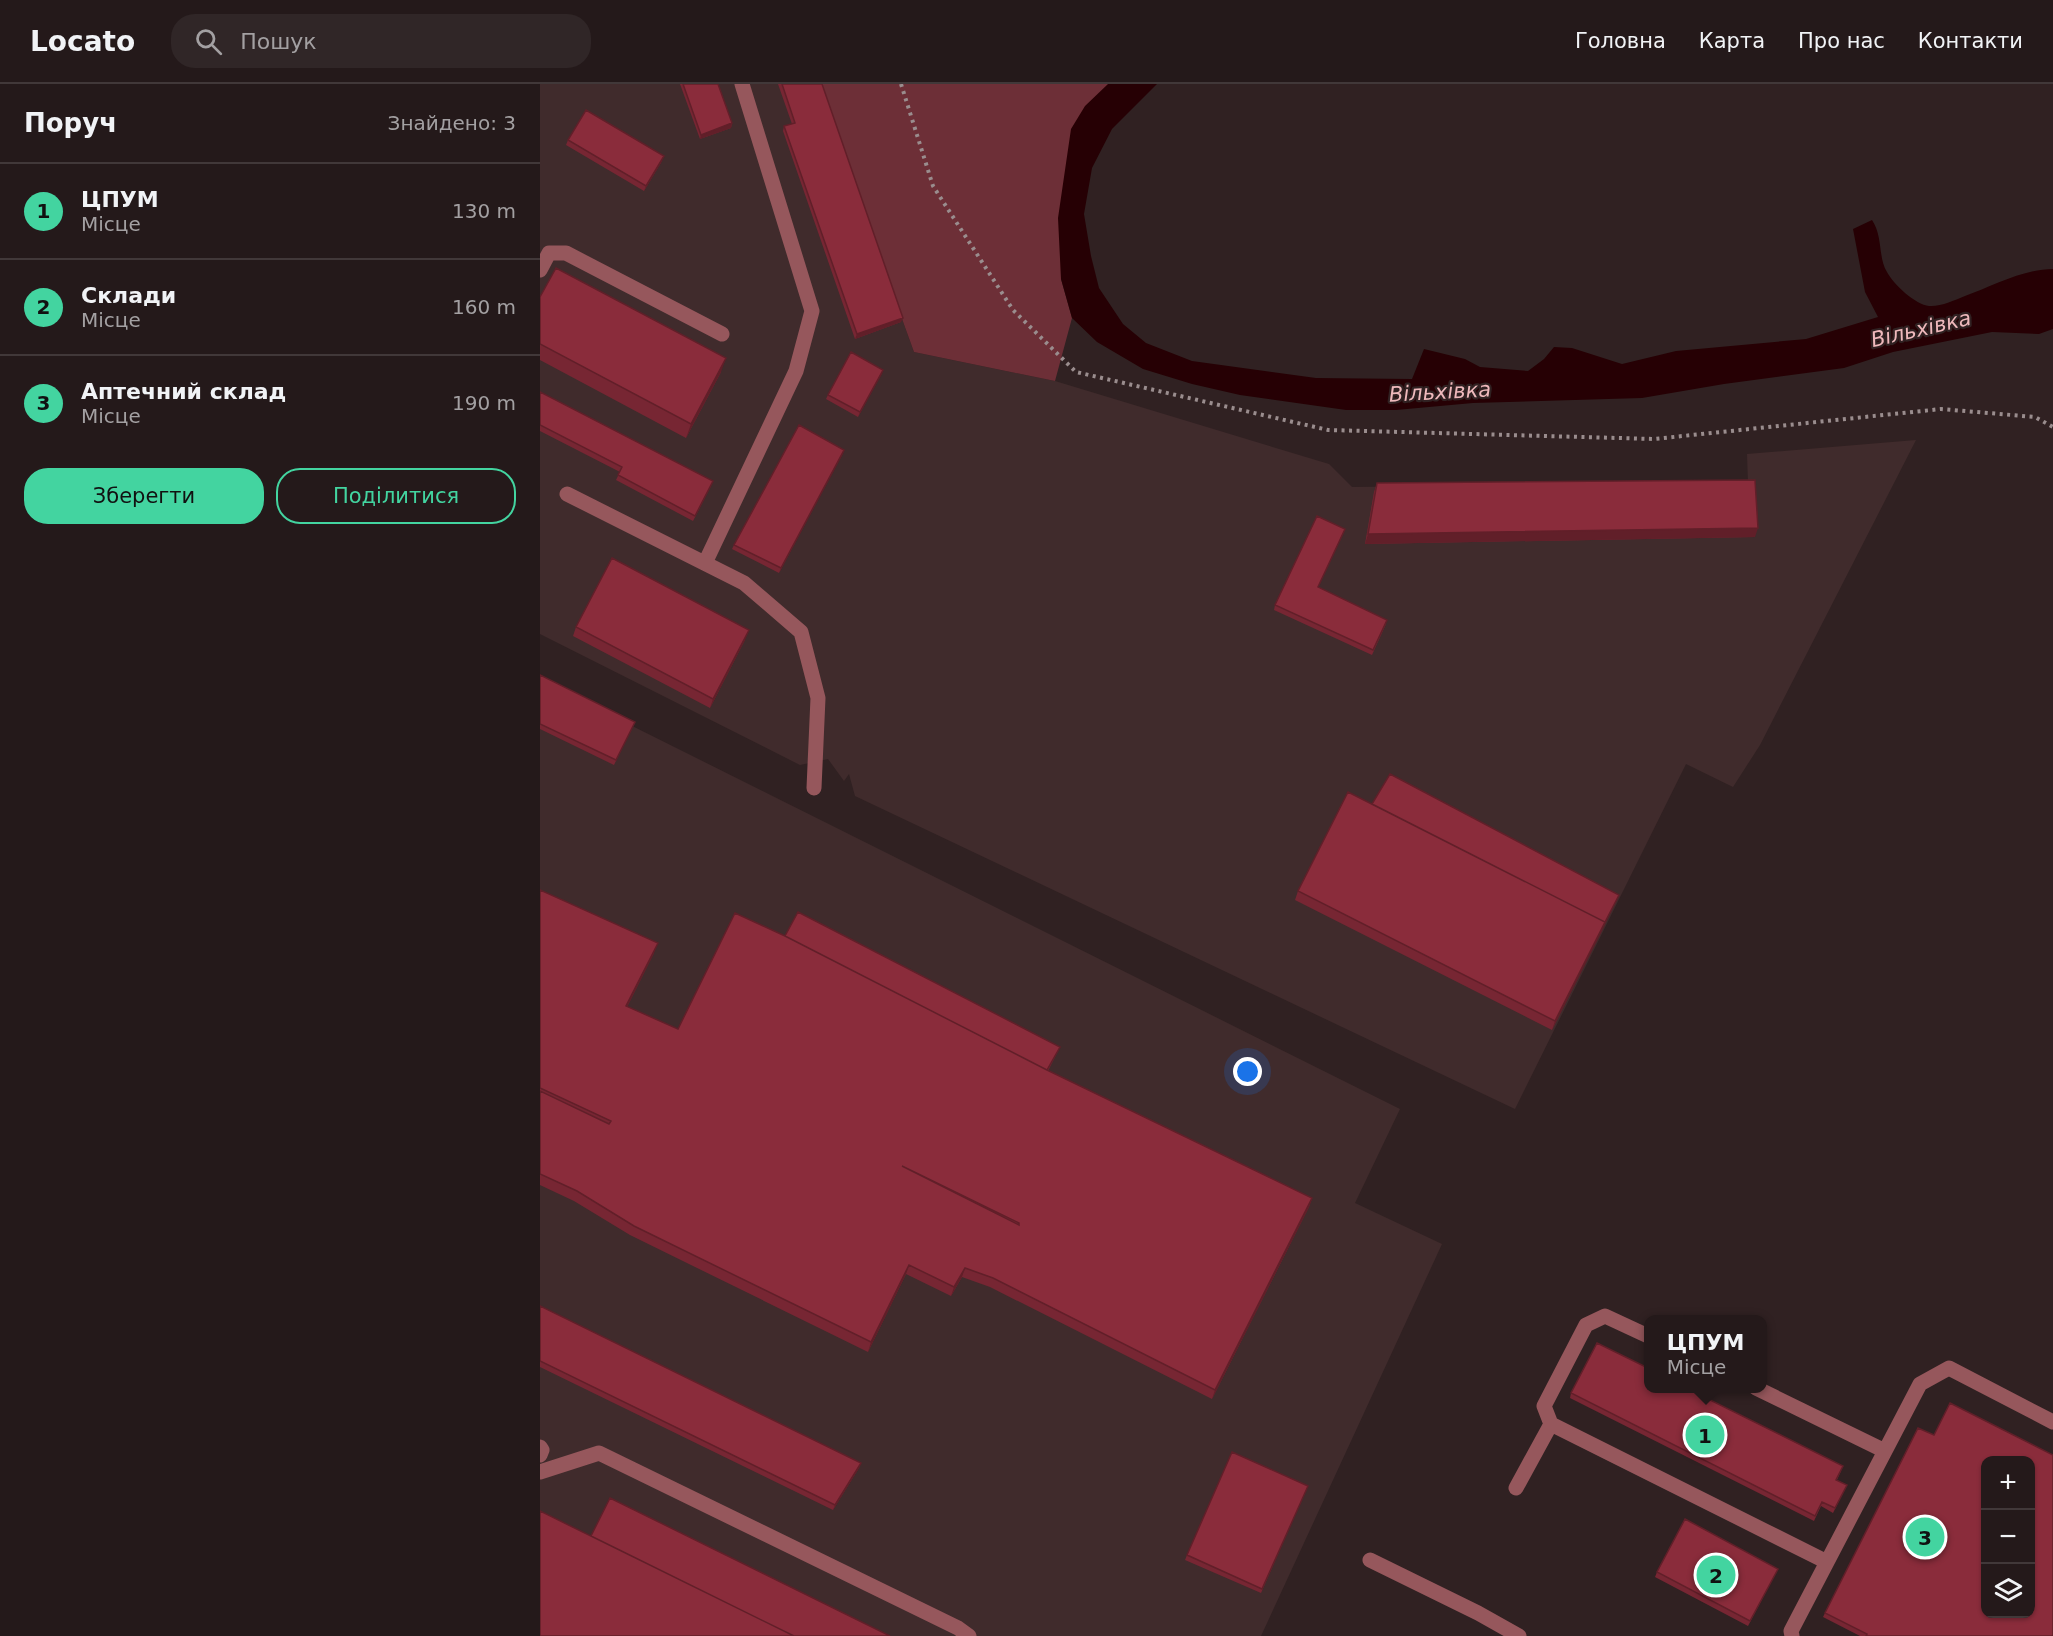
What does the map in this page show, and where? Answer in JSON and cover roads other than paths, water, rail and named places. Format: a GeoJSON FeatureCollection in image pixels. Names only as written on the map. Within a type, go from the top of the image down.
{"type":"FeatureCollection","features":[{"type":"Feature","properties":{"kind":"lane"},"geometry":{"type":"LineString","coordinates":[[705,563],[796,371],[812,311],[742,84]]}},
{"type":"Feature","properties":{"kind":"lane"},"geometry":{"type":"LineString","coordinates":[[540,270],[549,253],[566,253],[722,334]]}},
{"type":"Feature","properties":{"kind":"lane"},"geometry":{"type":"LineString","coordinates":[[567,494],[744,582],[801,632],[818,698],[814,788]]}},
{"type":"Feature","properties":{"kind":"lane"},"geometry":{"type":"LineString","coordinates":[[1644,1334],[1605,1316],[1586,1325],[1544,1406],[1551,1424],[1827,1562]]}},
{"type":"Feature","properties":{"kind":"lane"},"geometry":{"type":"LineString","coordinates":[[1792,1636],[1791,1631],[1920,1384],[1949,1368],[2053,1422]]}},
{"type":"Feature","properties":{"kind":"lane"},"geometry":{"type":"LineString","coordinates":[[1764,1393],[1885,1451]]}},
{"type":"Feature","properties":{"kind":"lane"},"geometry":{"type":"LineString","coordinates":[[1516,1488],[1551,1424]]}},
{"type":"Feature","properties":{"kind":"lane"},"geometry":{"type":"LineString","coordinates":[[540,1447],[542,1450],[540,1455]]}},
{"type":"Feature","properties":{"kind":"lane"},"geometry":{"type":"LineString","coordinates":[[540,1472],[599,1453],[958,1628],[969,1636]]}},
{"type":"Feature","properties":{"kind":"lane"},"geometry":{"type":"LineString","coordinates":[[1370,1560],[1519,1636]]}},
{"type":"Feature","properties":{"kind":"water","name":"Вільхівка"},"geometry":{"type":"Polygon","coordinates":[[[1108,84],[1157,84],[1112,129],[1092,168],[1084,214],[1099,288],[1123,324],[1146,343],[1192,361],[1316,378],[1412,379],[1424,349],[1465,359],[1480,367],[1528,371],[1544,359],[1554,347],[1572,348],[1622,364],[1676,351],[1806,339],[1878,317],[1865,292],[1853,229],[1872,220],[1878,233],[1882,260],[1887,272],[1905,293],[1924,305],[1943,304],[2019,275],[2053,269],[2053,329],[2039,334],[1992,332],[1893,352],[1844,368],[1724,384],[1642,398],[1473,403],[1396,410],[1346,410],[1240,395],[1192,384],[1143,369],[1097,342],[1072,318],[1061,279],[1058,218],[1071,129],[1085,106],[1108,84]]]}},
{"type":"Feature","properties":{"kind":"place","name":"ЦПУМ"},"geometry":{"type":"Point","coordinates":[1705,1435]}},
{"type":"Feature","properties":{"kind":"place","name":"Аптечний склад"},"geometry":{"type":"Point","coordinates":[1925,1537]}},
{"type":"Feature","properties":{"kind":"place","name":"Склади"},"geometry":{"type":"Point","coordinates":[1716,1575]}}]}
